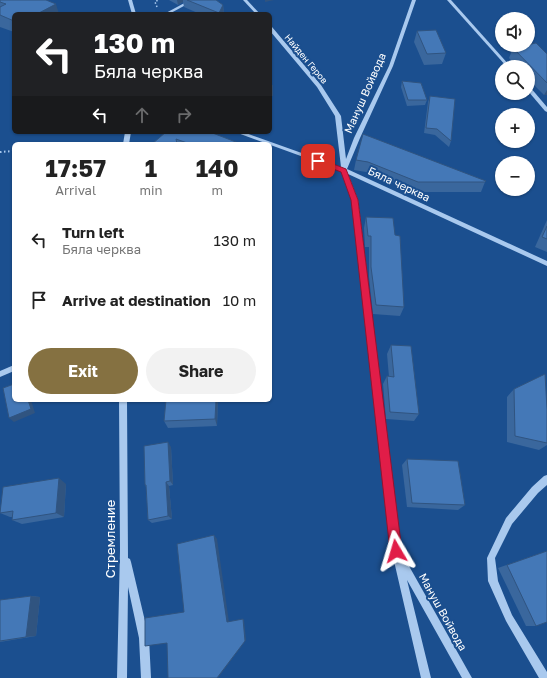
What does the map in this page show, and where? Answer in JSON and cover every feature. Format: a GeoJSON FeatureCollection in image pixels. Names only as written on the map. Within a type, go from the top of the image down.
{"type":"FeatureCollection","features":[{"type":"Feature","properties":{"kind":"street"},"geometry":{"type":"LineString","coordinates":[[130,0],[133,12]]}},
{"type":"Feature","properties":{"kind":"street"},"geometry":{"type":"LineString","coordinates":[[170,12],[193,0]]}},
{"type":"Feature","properties":{"kind":"street"},"geometry":{"type":"LineString","coordinates":[[245,0],[256,12]]}},
{"type":"Feature","properties":{"kind":"street","name":"Мануш Войвода"},"geometry":{"type":"LineString","coordinates":[[414,0],[391,66],[357,138],[344,170],[355,200],[396,551],[467,678]]}},
{"type":"Feature","properties":{"kind":"street"},"geometry":{"type":"LineString","coordinates":[[449,0],[503,60]]}},
{"type":"Feature","properties":{"kind":"street","name":"Найден Геров"},"geometry":{"type":"LineString","coordinates":[[272,30],[319,86],[338,116],[344,170]]}},
{"type":"Feature","properties":{"kind":"street"},"geometry":{"type":"LineString","coordinates":[[535,96],[547,110]]}},
{"type":"Feature","properties":{"kind":"street","name":"Бяла черква"},"geometry":{"type":"LineString","coordinates":[[244,134],[266,142]]}},
{"type":"Feature","properties":{"kind":"street","name":"Бяла черква"},"geometry":{"type":"LineString","coordinates":[[272,144],[344,170],[547,264]]}},
{"type":"Feature","properties":{"kind":"street"},"geometry":{"type":"LineString","coordinates":[[0,374],[12,369]]}},
{"type":"Feature","properties":{"kind":"street","name":"Стремление"},"geometry":{"type":"LineString","coordinates":[[122,402],[124,551],[122,678]]}},
{"type":"Feature","properties":{"kind":"street"},"geometry":{"type":"LineString","coordinates":[[545,678],[509,618],[493,581],[491,558],[509,520],[535,490],[547,479]]}},
{"type":"Feature","properties":{"kind":"street"},"geometry":{"type":"LineString","coordinates":[[124,551],[144,638],[146,678]]}},
{"type":"Feature","properties":{"kind":"street"},"geometry":{"type":"LineString","coordinates":[[396,551],[426,678]]}},
{"type":"Feature","properties":{"kind":"path"},"geometry":{"type":"LineString","coordinates":[[0,152],[12,151]]}},
{"type":"Feature","properties":{"kind":"building"},"geometry":{"type":"Polygon","coordinates":[[[0,0],[46,0],[56,4],[41,12],[12,12],[12,20],[0,15],[0,7],[6,4],[0,2],[0,0]]]}},
{"type":"Feature","properties":{"kind":"building"},"geometry":{"type":"Polygon","coordinates":[[[187,0],[216,0],[223,5],[220,12],[187,0]]]}},
{"type":"Feature","properties":{"kind":"building"},"geometry":{"type":"Polygon","coordinates":[[[436,30],[446,53],[427,54],[417,31],[436,30]]]}},
{"type":"Feature","properties":{"kind":"building"},"geometry":{"type":"Polygon","coordinates":[[[535,43],[547,54],[547,83],[535,71],[535,60],[525,60],[517,52],[535,52],[535,43]]]}},
{"type":"Feature","properties":{"kind":"building"},"geometry":{"type":"Polygon","coordinates":[[[402,81],[421,83],[427,100],[408,100],[402,81]]]}},
{"type":"Feature","properties":{"kind":"building"},"geometry":{"type":"Polygon","coordinates":[[[430,96],[455,99],[451,141],[437,129],[426,128],[430,96]]]}},
{"type":"Feature","properties":{"kind":"building"},"geometry":{"type":"Polygon","coordinates":[[[164,134],[215,134],[236,142],[184,142],[176,139],[177,142],[154,142],[164,134]]]}},
{"type":"Feature","properties":{"kind":"building"},"geometry":{"type":"Polygon","coordinates":[[[363,134],[486,181],[418,182],[368,162],[356,160],[363,134]]]}},
{"type":"Feature","properties":{"kind":"building"},"geometry":{"type":"Polygon","coordinates":[[[366,217],[393,218],[395,235],[400,236],[404,307],[376,305],[371,267],[371,236],[368,236],[366,217]]]}},
{"type":"Feature","properties":{"kind":"building"},"geometry":{"type":"Polygon","coordinates":[[[547,226],[547,239],[542,237],[547,226]]]}},
{"type":"Feature","properties":{"kind":"building"},"geometry":{"type":"Polygon","coordinates":[[[391,345],[411,346],[419,414],[390,412],[387,376],[394,377],[391,345]]]}},
{"type":"Feature","properties":{"kind":"building"},"geometry":{"type":"Polygon","coordinates":[[[545,374],[547,443],[515,436],[514,389],[545,374]]]}},
{"type":"Feature","properties":{"kind":"building"},"geometry":{"type":"Polygon","coordinates":[[[12,385],[12,402],[29,402],[31,409],[9,418],[3,388],[12,385]]]}},
{"type":"Feature","properties":{"kind":"building"},"geometry":{"type":"Polygon","coordinates":[[[166,402],[216,402],[215,419],[164,421],[166,402]]]}},
{"type":"Feature","properties":{"kind":"building"},"geometry":{"type":"Polygon","coordinates":[[[168,442],[170,481],[166,482],[168,516],[148,520],[144,446],[168,442]]]}},
{"type":"Feature","properties":{"kind":"building"},"geometry":{"type":"Polygon","coordinates":[[[407,459],[458,461],[465,505],[412,503],[407,459]]]}},
{"type":"Feature","properties":{"kind":"building"},"geometry":{"type":"Polygon","coordinates":[[[59,478],[56,513],[12,520],[13,511],[0,513],[3,487],[59,478]]]}},
{"type":"Feature","properties":{"kind":"building"},"geometry":{"type":"Polygon","coordinates":[[[214,535],[227,622],[243,619],[245,641],[217,678],[168,678],[167,643],[145,646],[145,618],[184,612],[177,544],[214,535]]]}},
{"type":"Feature","properties":{"kind":"building"},"geometry":{"type":"Polygon","coordinates":[[[547,551],[547,622],[536,626],[507,565],[547,551]]]}},
{"type":"Feature","properties":{"kind":"building"},"geometry":{"type":"Polygon","coordinates":[[[31,596],[26,637],[0,641],[0,600],[31,596]]]}},
{"type":"Feature","properties":{"kind":"route"},"geometry":{"type":"LineString","coordinates":[[318,161],[344,170],[355,200],[369,332],[396,551]]}}]}
